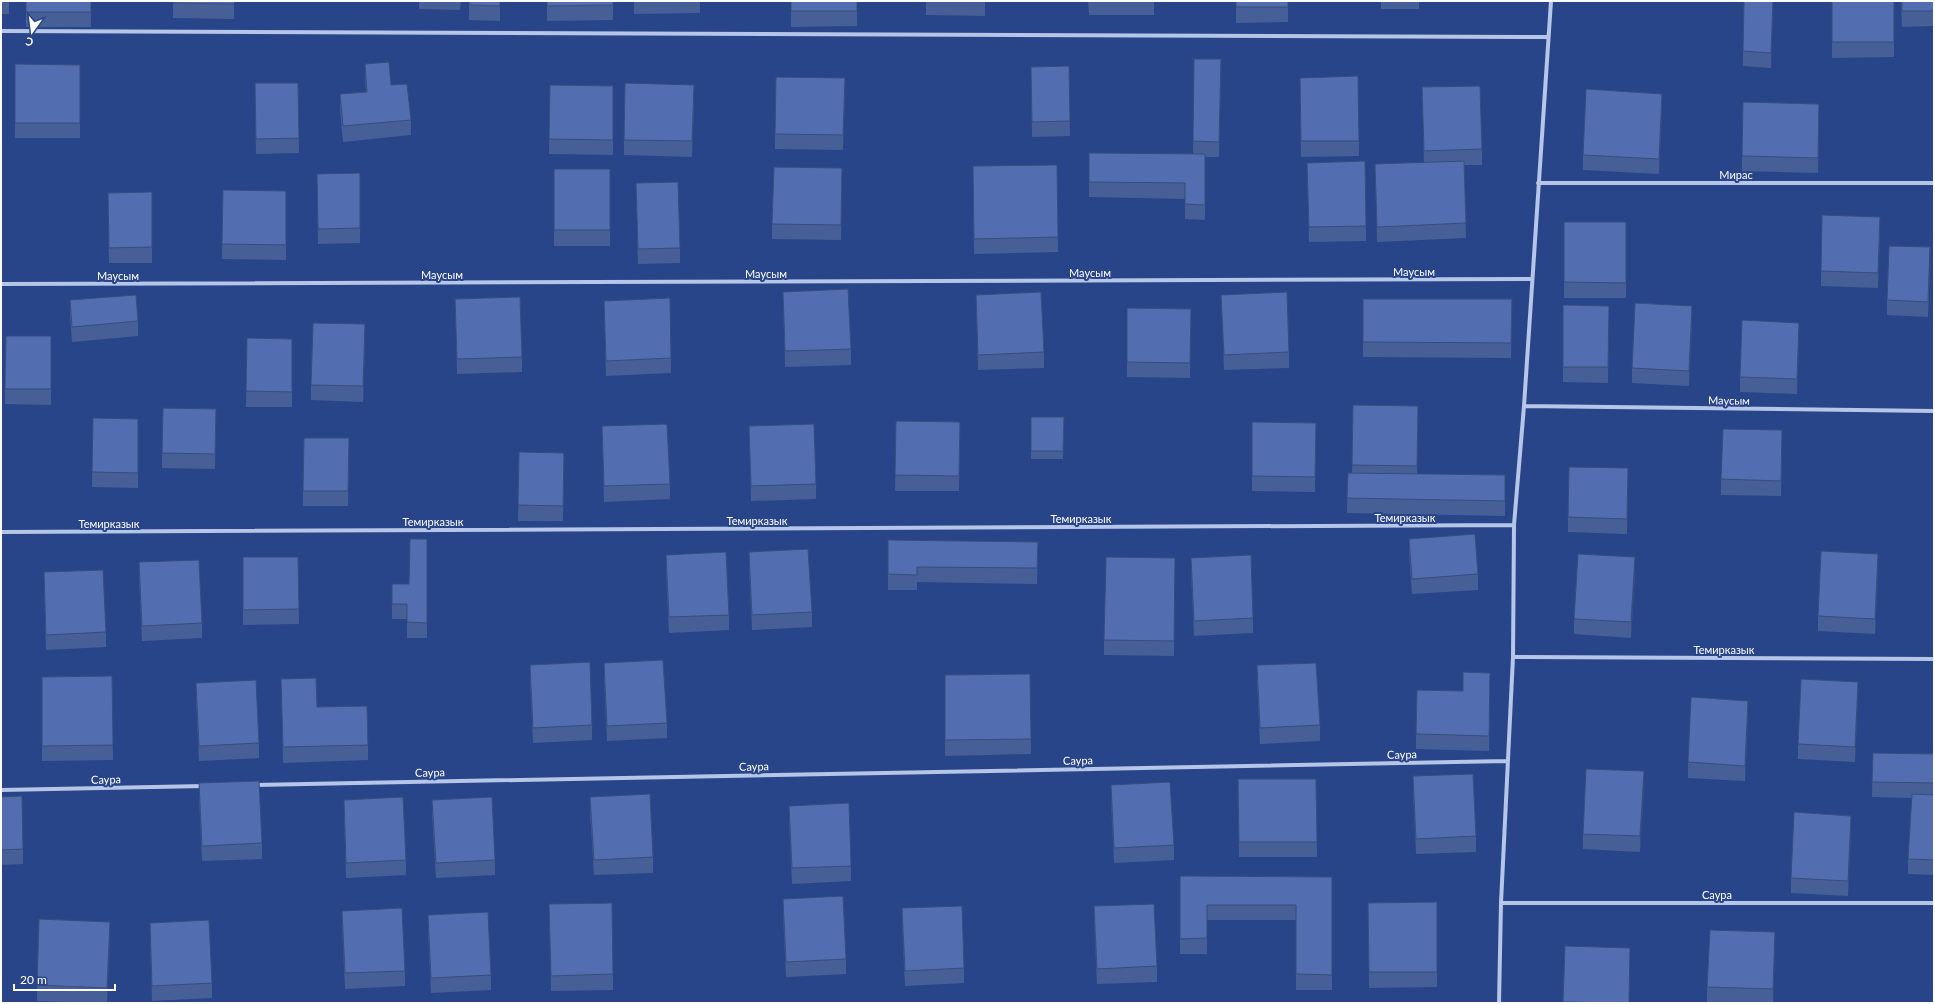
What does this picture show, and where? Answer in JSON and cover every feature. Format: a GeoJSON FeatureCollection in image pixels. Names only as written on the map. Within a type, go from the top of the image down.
{"type":"FeatureCollection","features":[{"type":"Feature","properties":{"kind":"street"},"geometry":{"type":"LineString","coordinates":[[1500,1003],[1501,903],[1513,657],[1514,525],[1524,406],[1531,279],[1551,1]]}},
{"type":"Feature","properties":{"kind":"street"},"geometry":{"type":"LineString","coordinates":[[1,31],[1548,37]]}},
{"type":"Feature","properties":{"kind":"street","name":"Мирас"},"geometry":{"type":"LineString","coordinates":[[1538,183],[1934,183]]}},
{"type":"Feature","properties":{"kind":"street","name":"Маусым"},"geometry":{"type":"LineString","coordinates":[[1,284],[1531,279]]}},
{"type":"Feature","properties":{"kind":"street","name":"Маусым"},"geometry":{"type":"LineString","coordinates":[[1524,406],[1934,411]]}},
{"type":"Feature","properties":{"kind":"street","name":"Темирказык"},"geometry":{"type":"LineString","coordinates":[[1,532],[1514,525]]}},
{"type":"Feature","properties":{"kind":"street","name":"Темирказык"},"geometry":{"type":"LineString","coordinates":[[1513,657],[1934,659]]}},
{"type":"Feature","properties":{"kind":"street","name":"Саура"},"geometry":{"type":"LineString","coordinates":[[248,785],[1508,761]]}},
{"type":"Feature","properties":{"kind":"street","name":"Саура"},"geometry":{"type":"LineString","coordinates":[[1,790],[208,786]]}},
{"type":"Feature","properties":{"kind":"street","name":"Саура"},"geometry":{"type":"LineString","coordinates":[[1501,903],[1934,903]]}},
{"type":"Feature","properties":{"kind":"building"},"geometry":{"type":"Polygon","coordinates":[[[26,1],[91,1],[91,12],[26,12],[26,1]]]}},
{"type":"Feature","properties":{"kind":"building"},"geometry":{"type":"Polygon","coordinates":[[[173,1],[234,1],[234,4],[173,3],[173,1]]]}},
{"type":"Feature","properties":{"kind":"building"},"geometry":{"type":"Polygon","coordinates":[[[469,1],[500,1],[500,6],[469,5],[469,1]]]}},
{"type":"Feature","properties":{"kind":"building"},"geometry":{"type":"Polygon","coordinates":[[[547,1],[613,1],[613,5],[547,6],[547,1]]]}},
{"type":"Feature","properties":{"kind":"building"},"geometry":{"type":"Polygon","coordinates":[[[791,1],[857,1],[857,11],[791,11],[791,1]]]}},
{"type":"Feature","properties":{"kind":"building"},"geometry":{"type":"Polygon","coordinates":[[[1236,1],[1288,1],[1288,7],[1236,7],[1236,1]]]}},
{"type":"Feature","properties":{"kind":"building"},"geometry":{"type":"Polygon","coordinates":[[[1744,1],[1773,1],[1771,53],[1743,51],[1744,1]]]}},
{"type":"Feature","properties":{"kind":"building"},"geometry":{"type":"Polygon","coordinates":[[[1832,1],[1894,1],[1894,42],[1832,42],[1832,1]]]}},
{"type":"Feature","properties":{"kind":"building"},"geometry":{"type":"Polygon","coordinates":[[[1902,1],[1934,1],[1934,11],[1902,11],[1902,1]]]}},
{"type":"Feature","properties":{"kind":"building"},"geometry":{"type":"Polygon","coordinates":[[[1194,59],[1221,59],[1219,142],[1193,141],[1194,59]]]}},
{"type":"Feature","properties":{"kind":"building"},"geometry":{"type":"Polygon","coordinates":[[[389,62],[391,85],[407,84],[411,120],[343,126],[340,94],[367,92],[365,64],[389,62]]]}},
{"type":"Feature","properties":{"kind":"building"},"geometry":{"type":"Polygon","coordinates":[[[15,64],[80,65],[80,123],[15,123],[15,64]]]}},
{"type":"Feature","properties":{"kind":"building"},"geometry":{"type":"Polygon","coordinates":[[[1069,66],[1070,121],[1032,122],[1031,67],[1069,66]]]}},
{"type":"Feature","properties":{"kind":"building"},"geometry":{"type":"Polygon","coordinates":[[[1358,76],[1359,141],[1301,141],[1300,78],[1358,76]]]}},
{"type":"Feature","properties":{"kind":"building"},"geometry":{"type":"Polygon","coordinates":[[[776,77],[845,78],[843,135],[775,134],[776,77]]]}},
{"type":"Feature","properties":{"kind":"building"},"geometry":{"type":"Polygon","coordinates":[[[255,83],[298,83],[299,138],[256,139],[255,83]]]}},
{"type":"Feature","properties":{"kind":"building"},"geometry":{"type":"Polygon","coordinates":[[[625,83],[694,85],[692,141],[624,140],[625,83]]]}},
{"type":"Feature","properties":{"kind":"building"},"geometry":{"type":"Polygon","coordinates":[[[550,85],[613,86],[613,140],[549,139],[550,85]]]}},
{"type":"Feature","properties":{"kind":"building"},"geometry":{"type":"Polygon","coordinates":[[[1480,86],[1482,149],[1424,151],[1422,87],[1480,86]]]}},
{"type":"Feature","properties":{"kind":"building"},"geometry":{"type":"Polygon","coordinates":[[[1586,89],[1662,94],[1659,159],[1583,155],[1586,89]]]}},
{"type":"Feature","properties":{"kind":"building"},"geometry":{"type":"Polygon","coordinates":[[[1743,102],[1819,104],[1818,158],[1742,156],[1743,102]]]}},
{"type":"Feature","properties":{"kind":"building"},"geometry":{"type":"Polygon","coordinates":[[[1089,153],[1205,154],[1205,205],[1185,204],[1185,183],[1089,182],[1089,153]]]}},
{"type":"Feature","properties":{"kind":"building"},"geometry":{"type":"Polygon","coordinates":[[[1365,161],[1366,226],[1309,227],[1307,163],[1365,161]]]}},
{"type":"Feature","properties":{"kind":"building"},"geometry":{"type":"Polygon","coordinates":[[[1464,161],[1466,223],[1377,227],[1375,164],[1464,161]]]}},
{"type":"Feature","properties":{"kind":"building"},"geometry":{"type":"Polygon","coordinates":[[[1057,165],[1058,237],[974,239],[973,166],[1057,165]]]}},
{"type":"Feature","properties":{"kind":"building"},"geometry":{"type":"Polygon","coordinates":[[[774,167],[842,168],[841,225],[772,224],[774,167]]]}},
{"type":"Feature","properties":{"kind":"building"},"geometry":{"type":"Polygon","coordinates":[[[554,169],[610,169],[610,230],[554,230],[554,169]]]}},
{"type":"Feature","properties":{"kind":"building"},"geometry":{"type":"Polygon","coordinates":[[[360,173],[360,228],[318,229],[317,174],[360,173]]]}},
{"type":"Feature","properties":{"kind":"building"},"geometry":{"type":"Polygon","coordinates":[[[678,182],[680,248],[638,249],[636,183],[678,182]]]}},
{"type":"Feature","properties":{"kind":"building"},"geometry":{"type":"Polygon","coordinates":[[[223,190],[286,191],[286,245],[222,244],[223,190]]]}},
{"type":"Feature","properties":{"kind":"building"},"geometry":{"type":"Polygon","coordinates":[[[152,192],[152,247],[109,248],[108,193],[152,192]]]}},
{"type":"Feature","properties":{"kind":"building"},"geometry":{"type":"Polygon","coordinates":[[[1822,215],[1880,217],[1878,273],[1821,271],[1822,215]]]}},
{"type":"Feature","properties":{"kind":"building"},"geometry":{"type":"Polygon","coordinates":[[[1564,222],[1626,222],[1626,283],[1564,282],[1564,222]]]}},
{"type":"Feature","properties":{"kind":"building"},"geometry":{"type":"Polygon","coordinates":[[[1889,246],[1930,247],[1928,302],[1887,300],[1889,246]]]}},
{"type":"Feature","properties":{"kind":"building"},"geometry":{"type":"Polygon","coordinates":[[[848,289],[851,349],[785,351],[783,292],[848,289]]]}},
{"type":"Feature","properties":{"kind":"building"},"geometry":{"type":"Polygon","coordinates":[[[1041,292],[1044,352],[978,355],[976,295],[1041,292]]]}},
{"type":"Feature","properties":{"kind":"building"},"geometry":{"type":"Polygon","coordinates":[[[1287,292],[1289,352],[1224,355],[1221,295],[1287,292]]]}},
{"type":"Feature","properties":{"kind":"building"},"geometry":{"type":"Polygon","coordinates":[[[136,295],[138,321],[72,327],[70,300],[136,295]]]}},
{"type":"Feature","properties":{"kind":"building"},"geometry":{"type":"Polygon","coordinates":[[[520,297],[522,357],[457,359],[455,299],[520,297]]]}},
{"type":"Feature","properties":{"kind":"building"},"geometry":{"type":"Polygon","coordinates":[[[670,298],[671,358],[606,361],[604,301],[670,298]]]}},
{"type":"Feature","properties":{"kind":"building"},"geometry":{"type":"Polygon","coordinates":[[[1363,299],[1512,299],[1511,343],[1363,342],[1363,299]]]}},
{"type":"Feature","properties":{"kind":"building"},"geometry":{"type":"Polygon","coordinates":[[[1635,303],[1692,306],[1689,371],[1632,368],[1635,303]]]}},
{"type":"Feature","properties":{"kind":"building"},"geometry":{"type":"Polygon","coordinates":[[[1563,305],[1609,306],[1608,367],[1563,367],[1563,305]]]}},
{"type":"Feature","properties":{"kind":"building"},"geometry":{"type":"Polygon","coordinates":[[[1127,308],[1191,309],[1190,363],[1127,362],[1127,308]]]}},
{"type":"Feature","properties":{"kind":"building"},"geometry":{"type":"Polygon","coordinates":[[[1742,320],[1799,323],[1797,379],[1740,377],[1742,320]]]}},
{"type":"Feature","properties":{"kind":"building"},"geometry":{"type":"Polygon","coordinates":[[[313,323],[365,324],[363,386],[311,385],[313,323]]]}},
{"type":"Feature","properties":{"kind":"building"},"geometry":{"type":"Polygon","coordinates":[[[6,336],[51,336],[51,389],[5,389],[6,336]]]}},
{"type":"Feature","properties":{"kind":"building"},"geometry":{"type":"Polygon","coordinates":[[[247,338],[292,339],[292,392],[246,391],[247,338]]]}},
{"type":"Feature","properties":{"kind":"building"},"geometry":{"type":"Polygon","coordinates":[[[1353,405],[1418,406],[1417,466],[1352,465],[1353,405]]]}},
{"type":"Feature","properties":{"kind":"building"},"geometry":{"type":"Polygon","coordinates":[[[163,408],[216,409],[215,454],[162,453],[163,408]]]}},
{"type":"Feature","properties":{"kind":"building"},"geometry":{"type":"Polygon","coordinates":[[[1031,417],[1064,417],[1063,451],[1031,451],[1031,417]]]}},
{"type":"Feature","properties":{"kind":"building"},"geometry":{"type":"Polygon","coordinates":[[[93,418],[138,419],[138,473],[92,472],[93,418]]]}},
{"type":"Feature","properties":{"kind":"building"},"geometry":{"type":"Polygon","coordinates":[[[896,421],[960,422],[959,476],[895,475],[896,421]]]}},
{"type":"Feature","properties":{"kind":"building"},"geometry":{"type":"Polygon","coordinates":[[[1252,422],[1316,423],[1315,477],[1252,476],[1252,422]]]}},
{"type":"Feature","properties":{"kind":"building"},"geometry":{"type":"Polygon","coordinates":[[[667,424],[670,484],[604,486],[602,426],[667,424]]]}},
{"type":"Feature","properties":{"kind":"building"},"geometry":{"type":"Polygon","coordinates":[[[814,424],[816,484],[751,486],[749,426],[814,424]]]}},
{"type":"Feature","properties":{"kind":"building"},"geometry":{"type":"Polygon","coordinates":[[[1723,429],[1782,430],[1781,481],[1721,479],[1723,429]]]}},
{"type":"Feature","properties":{"kind":"building"},"geometry":{"type":"Polygon","coordinates":[[[304,438],[349,438],[348,491],[303,491],[304,438]]]}},
{"type":"Feature","properties":{"kind":"building"},"geometry":{"type":"Polygon","coordinates":[[[519,452],[564,453],[563,506],[518,505],[519,452]]]}},
{"type":"Feature","properties":{"kind":"building"},"geometry":{"type":"Polygon","coordinates":[[[1569,467],[1628,468],[1627,519],[1568,517],[1569,467]]]}},
{"type":"Feature","properties":{"kind":"building"},"geometry":{"type":"Polygon","coordinates":[[[1348,473],[1505,475],[1505,501],[1347,498],[1348,473]]]}},
{"type":"Feature","properties":{"kind":"building"},"geometry":{"type":"Polygon","coordinates":[[[1475,534],[1478,574],[1412,579],[1409,539],[1475,534]]]}},
{"type":"Feature","properties":{"kind":"building"},"geometry":{"type":"Polygon","coordinates":[[[410,539],[427,539],[427,623],[407,622],[407,604],[392,604],[392,584],[409,584],[410,539]]]}},
{"type":"Feature","properties":{"kind":"building"},"geometry":{"type":"Polygon","coordinates":[[[888,540],[1038,542],[1037,568],[917,567],[917,575],[888,574],[888,540]]]}},
{"type":"Feature","properties":{"kind":"building"},"geometry":{"type":"Polygon","coordinates":[[[808,549],[812,612],[752,615],[749,552],[808,549]]]}},
{"type":"Feature","properties":{"kind":"building"},"geometry":{"type":"Polygon","coordinates":[[[1821,551],[1878,554],[1875,619],[1818,616],[1821,551]]]}},
{"type":"Feature","properties":{"kind":"building"},"geometry":{"type":"Polygon","coordinates":[[[726,552],[729,615],[669,617],[666,555],[726,552]]]}},
{"type":"Feature","properties":{"kind":"building"},"geometry":{"type":"Polygon","coordinates":[[[1578,554],[1635,557],[1631,622],[1574,619],[1578,554]]]}},
{"type":"Feature","properties":{"kind":"building"},"geometry":{"type":"Polygon","coordinates":[[[1251,555],[1253,618],[1194,621],[1191,558],[1251,555]]]}},
{"type":"Feature","properties":{"kind":"building"},"geometry":{"type":"Polygon","coordinates":[[[243,557],[298,557],[299,609],[243,610],[243,557]]]}},
{"type":"Feature","properties":{"kind":"building"},"geometry":{"type":"Polygon","coordinates":[[[1106,557],[1175,558],[1174,641],[1104,640],[1106,557]]]}},
{"type":"Feature","properties":{"kind":"building"},"geometry":{"type":"Polygon","coordinates":[[[199,560],[202,623],[142,626],[139,562],[199,560]]]}},
{"type":"Feature","properties":{"kind":"building"},"geometry":{"type":"Polygon","coordinates":[[[103,570],[106,632],[46,635],[44,572],[103,570]]]}},
{"type":"Feature","properties":{"kind":"building"},"geometry":{"type":"Polygon","coordinates":[[[663,660],[667,723],[607,726],[604,663],[663,660]]]}},
{"type":"Feature","properties":{"kind":"building"},"geometry":{"type":"Polygon","coordinates":[[[590,662],[592,725],[533,728],[530,665],[590,662]]]}},
{"type":"Feature","properties":{"kind":"building"},"geometry":{"type":"Polygon","coordinates":[[[1316,663],[1320,725],[1260,728],[1257,665],[1316,663]]]}},
{"type":"Feature","properties":{"kind":"building"},"geometry":{"type":"Polygon","coordinates":[[[1463,672],[1490,673],[1489,736],[1416,734],[1417,690],[1463,691],[1463,672]]]}},
{"type":"Feature","properties":{"kind":"building"},"geometry":{"type":"Polygon","coordinates":[[[1030,674],[1031,739],[945,740],[945,675],[1030,674]]]}},
{"type":"Feature","properties":{"kind":"building"},"geometry":{"type":"Polygon","coordinates":[[[112,676],[113,745],[42,746],[42,677],[112,676]]]}},
{"type":"Feature","properties":{"kind":"building"},"geometry":{"type":"Polygon","coordinates":[[[316,678],[317,707],[367,706],[368,745],[283,747],[281,679],[316,678]]]}},
{"type":"Feature","properties":{"kind":"building"},"geometry":{"type":"Polygon","coordinates":[[[1801,679],[1858,682],[1855,747],[1798,744],[1801,679]]]}},
{"type":"Feature","properties":{"kind":"building"},"geometry":{"type":"Polygon","coordinates":[[[256,680],[259,743],[199,746],[196,683],[256,680]]]}},
{"type":"Feature","properties":{"kind":"building"},"geometry":{"type":"Polygon","coordinates":[[[1691,697],[1748,701],[1745,766],[1688,762],[1691,697]]]}},
{"type":"Feature","properties":{"kind":"building"},"geometry":{"type":"Polygon","coordinates":[[[1873,753],[1934,754],[1934,783],[1872,782],[1873,753]]]}},
{"type":"Feature","properties":{"kind":"building"},"geometry":{"type":"Polygon","coordinates":[[[1586,769],[1644,771],[1640,836],[1583,834],[1586,769]]]}},
{"type":"Feature","properties":{"kind":"building"},"geometry":{"type":"Polygon","coordinates":[[[1473,774],[1476,836],[1416,839],[1413,776],[1473,774]]]}},
{"type":"Feature","properties":{"kind":"building"},"geometry":{"type":"Polygon","coordinates":[[[1238,779],[1316,779],[1317,842],[1239,842],[1238,779]]]}},
{"type":"Feature","properties":{"kind":"building"},"geometry":{"type":"Polygon","coordinates":[[[259,781],[262,843],[202,846],[199,783],[259,781]]]}},
{"type":"Feature","properties":{"kind":"building"},"geometry":{"type":"Polygon","coordinates":[[[1170,782],[1174,845],[1114,848],[1111,785],[1170,782]]]}},
{"type":"Feature","properties":{"kind":"building"},"geometry":{"type":"Polygon","coordinates":[[[650,794],[653,857],[594,860],[590,797],[650,794]]]}},
{"type":"Feature","properties":{"kind":"building"},"geometry":{"type":"Polygon","coordinates":[[[1912,794],[1934,795],[1934,860],[1908,859],[1912,794]]]}},
{"type":"Feature","properties":{"kind":"building"},"geometry":{"type":"Polygon","coordinates":[[[22,796],[23,849],[1,850],[1,797],[22,796]]]}},
{"type":"Feature","properties":{"kind":"building"},"geometry":{"type":"Polygon","coordinates":[[[403,797],[406,860],[346,863],[344,800],[403,797]]]}},
{"type":"Feature","properties":{"kind":"building"},"geometry":{"type":"Polygon","coordinates":[[[492,797],[495,860],[436,863],[432,800],[492,797]]]}},
{"type":"Feature","properties":{"kind":"building"},"geometry":{"type":"Polygon","coordinates":[[[849,803],[851,866],[792,868],[789,806],[849,803]]]}},
{"type":"Feature","properties":{"kind":"building"},"geometry":{"type":"Polygon","coordinates":[[[1794,812],[1851,816],[1848,881],[1791,878],[1794,812]]]}},
{"type":"Feature","properties":{"kind":"building"},"geometry":{"type":"Polygon","coordinates":[[[1180,876],[1332,877],[1332,975],[1296,974],[1296,905],[1207,905],[1207,938],[1180,939],[1180,876]]]}},
{"type":"Feature","properties":{"kind":"building"},"geometry":{"type":"Polygon","coordinates":[[[843,896],[846,959],[786,962],[783,899],[843,896]]]}},
{"type":"Feature","properties":{"kind":"building"},"geometry":{"type":"Polygon","coordinates":[[[1437,902],[1437,972],[1369,972],[1368,903],[1437,902]]]}},
{"type":"Feature","properties":{"kind":"building"},"geometry":{"type":"Polygon","coordinates":[[[612,903],[613,974],[551,976],[549,904],[612,903]]]}},
{"type":"Feature","properties":{"kind":"building"},"geometry":{"type":"Polygon","coordinates":[[[1154,904],[1157,966],[1097,969],[1094,906],[1154,904]]]}},
{"type":"Feature","properties":{"kind":"building"},"geometry":{"type":"Polygon","coordinates":[[[962,906],[964,968],[905,971],[902,908],[962,906]]]}},
{"type":"Feature","properties":{"kind":"building"},"geometry":{"type":"Polygon","coordinates":[[[402,908],[405,971],[345,973],[342,911],[402,908]]]}},
{"type":"Feature","properties":{"kind":"building"},"geometry":{"type":"Polygon","coordinates":[[[488,912],[491,975],[431,978],[428,915],[488,912]]]}},
{"type":"Feature","properties":{"kind":"building"},"geometry":{"type":"Polygon","coordinates":[[[39,919],[110,922],[107,988],[37,985],[39,919]]]}},
{"type":"Feature","properties":{"kind":"building"},"geometry":{"type":"Polygon","coordinates":[[[209,920],[212,983],[152,986],[150,923],[209,920]]]}},
{"type":"Feature","properties":{"kind":"building"},"geometry":{"type":"Polygon","coordinates":[[[1710,930],[1775,932],[1773,989],[1707,987],[1710,930]]]}},
{"type":"Feature","properties":{"kind":"building"},"geometry":{"type":"Polygon","coordinates":[[[1565,946],[1630,948],[1629,1003],[1563,1002],[1565,946]]]}}]}
